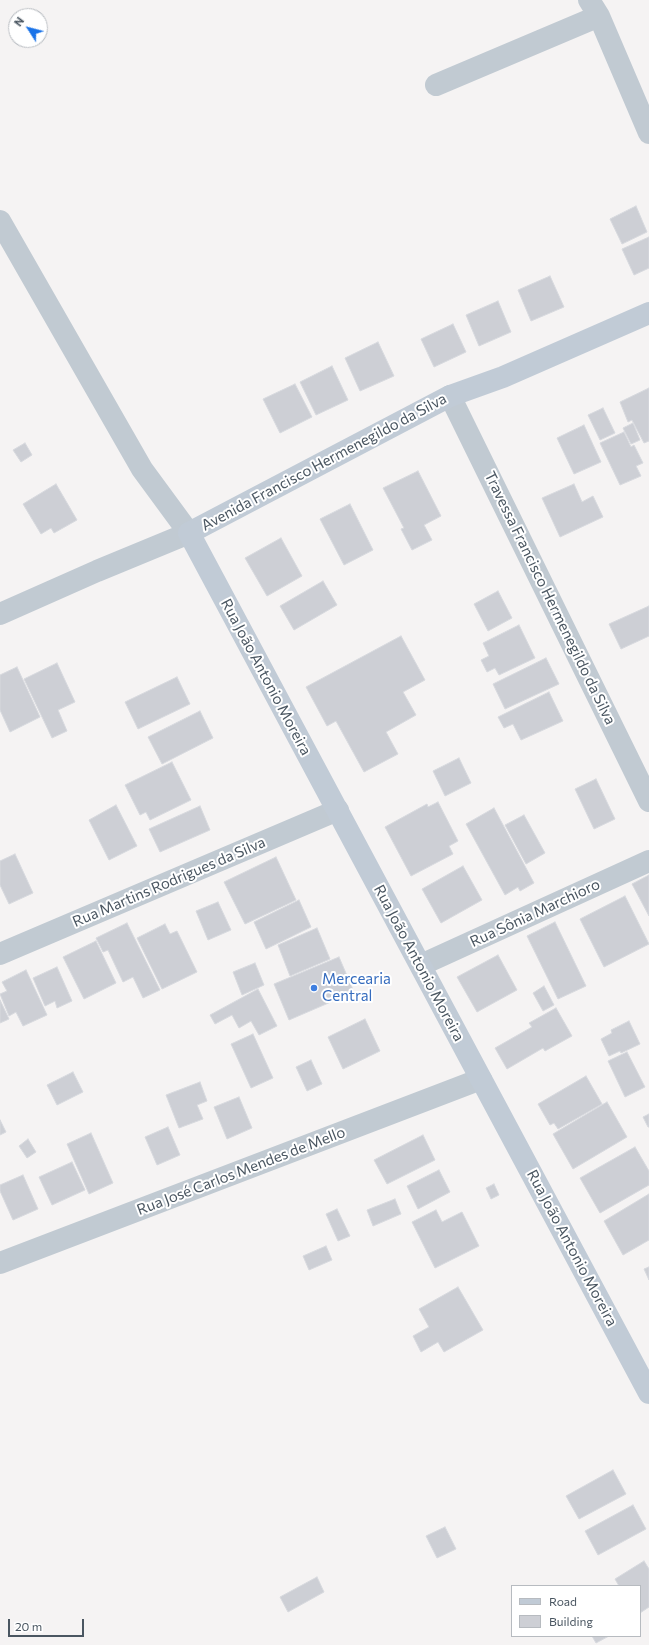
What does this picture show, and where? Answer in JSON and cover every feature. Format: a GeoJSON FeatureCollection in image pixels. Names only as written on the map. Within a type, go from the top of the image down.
{"type":"FeatureCollection","features":[{"type":"Feature","properties":{"kind":"main road","name":"Avenida Francisco Hermenegildo da Silva"},"geometry":{"type":"LineString","coordinates":[[189,533],[450,396],[503,377],[649,313]]}},
{"type":"Feature","properties":{"kind":"main road","name":"Rua João Antonio Moreira"},"geometry":{"type":"LineString","coordinates":[[189,533],[649,1393]]}},
{"type":"Feature","properties":{"kind":"street"},"geometry":{"type":"LineString","coordinates":[[436,85],[594,8],[649,133]]}},
{"type":"Feature","properties":{"kind":"street"},"geometry":{"type":"LineString","coordinates":[[0,221],[142,469],[189,533]]}},
{"type":"Feature","properties":{"kind":"street","name":"Travessa Francisco Hermenegildo da Silva"},"geometry":{"type":"LineString","coordinates":[[450,396],[649,801]]}},
{"type":"Feature","properties":{"kind":"street","name":"Avenida Francisco Hermenegildo da Silva"},"geometry":{"type":"LineString","coordinates":[[0,614],[97,571],[189,533]]}},
{"type":"Feature","properties":{"kind":"street","name":"Rua Martins Rodrigues da Silva"},"geometry":{"type":"LineString","coordinates":[[0,954],[338,810]]}},
{"type":"Feature","properties":{"kind":"street","name":"Rua Sônia Marchioro"},"geometry":{"type":"LineString","coordinates":[[420,965],[649,861]]}},
{"type":"Feature","properties":{"kind":"street","name":"Rua José Carlos Mendes de Mello"},"geometry":{"type":"LineString","coordinates":[[0,1264],[481,1079]]}},
{"type":"Feature","properties":{"kind":"building"},"geometry":{"type":"Polygon","coordinates":[[[636,206],[647,232],[622,244],[610,219],[636,206]]]}},
{"type":"Feature","properties":{"kind":"building"},"geometry":{"type":"Polygon","coordinates":[[[649,237],[649,268],[634,275],[622,249],[649,237]]]}},
{"type":"Feature","properties":{"kind":"building"},"geometry":{"type":"Polygon","coordinates":[[[550,276],[564,307],[531,321],[518,290],[550,276]]]}},
{"type":"Feature","properties":{"kind":"building"},"geometry":{"type":"Polygon","coordinates":[[[498,301],[511,332],[479,346],[466,315],[498,301]]]}},
{"type":"Feature","properties":{"kind":"building"},"geometry":{"type":"Polygon","coordinates":[[[453,324],[466,352],[434,367],[421,339],[453,324]]]}},
{"type":"Feature","properties":{"kind":"building"},"geometry":{"type":"Polygon","coordinates":[[[378,342],[394,376],[360,391],[345,358],[378,342]]]}},
{"type":"Feature","properties":{"kind":"building"},"geometry":{"type":"Polygon","coordinates":[[[332,366],[348,400],[316,415],[300,382],[332,366]]]}},
{"type":"Feature","properties":{"kind":"building"},"geometry":{"type":"Polygon","coordinates":[[[295,384],[312,417],[280,433],[263,399],[295,384]]]}},
{"type":"Feature","properties":{"kind":"building"},"geometry":{"type":"Polygon","coordinates":[[[649,388],[649,441],[644,443],[632,420],[628,422],[620,402],[649,388]]]}},
{"type":"Feature","properties":{"kind":"building"},"geometry":{"type":"Polygon","coordinates":[[[603,408],[615,433],[600,440],[588,415],[603,408]]]}},
{"type":"Feature","properties":{"kind":"building"},"geometry":{"type":"Polygon","coordinates":[[[633,423],[640,440],[631,444],[623,428],[633,423]]]}},
{"type":"Feature","properties":{"kind":"building"},"geometry":{"type":"Polygon","coordinates":[[[584,425],[601,462],[574,474],[557,438],[584,425]]]}},
{"type":"Feature","properties":{"kind":"building"},"geometry":{"type":"Polygon","coordinates":[[[624,432],[631,447],[634,445],[643,463],[636,466],[641,476],[620,485],[600,443],[624,432]]]}},
{"type":"Feature","properties":{"kind":"building"},"geometry":{"type":"Polygon","coordinates":[[[25,443],[32,455],[21,462],[13,450],[25,443]]]}},
{"type":"Feature","properties":{"kind":"building"},"geometry":{"type":"Polygon","coordinates":[[[418,471],[441,516],[424,525],[432,540],[412,550],[401,529],[404,528],[383,488],[418,471]]]}},
{"type":"Feature","properties":{"kind":"building"},"geometry":{"type":"Polygon","coordinates":[[[56,484],[77,520],[54,533],[51,528],[41,534],[23,504],[56,484]]]}},
{"type":"Feature","properties":{"kind":"building"},"geometry":{"type":"Polygon","coordinates":[[[574,484],[582,502],[593,496],[603,517],[560,537],[542,498],[574,484]]]}},
{"type":"Feature","properties":{"kind":"building"},"geometry":{"type":"Polygon","coordinates":[[[350,504],[373,550],[344,565],[320,519],[350,504]]]}},
{"type":"Feature","properties":{"kind":"building"},"geometry":{"type":"Polygon","coordinates":[[[281,538],[302,576],[267,596],[245,558],[281,538]]]}},
{"type":"Feature","properties":{"kind":"building"},"geometry":{"type":"Polygon","coordinates":[[[323,581],[337,605],[294,630],[280,606],[323,581]]]}},
{"type":"Feature","properties":{"kind":"building"},"geometry":{"type":"Polygon","coordinates":[[[498,591],[512,618],[488,631],[474,604],[498,591]]]}},
{"type":"Feature","properties":{"kind":"building"},"geometry":{"type":"Polygon","coordinates":[[[649,606],[649,636],[621,649],[609,624],[649,606]]]}},
{"type":"Feature","properties":{"kind":"building"},"geometry":{"type":"Polygon","coordinates":[[[519,625],[535,658],[499,675],[495,668],[487,672],[481,660],[489,656],[483,643],[519,625]]]}},
{"type":"Feature","properties":{"kind":"building"},"geometry":{"type":"Polygon","coordinates":[[[401,636],[425,680],[403,692],[416,715],[386,732],[398,754],[364,772],[336,721],[327,726],[306,687],[401,636]]]}},
{"type":"Feature","properties":{"kind":"building"},"geometry":{"type":"Polygon","coordinates":[[[546,658],[559,684],[505,709],[493,684],[546,658]]]}},
{"type":"Feature","properties":{"kind":"building"},"geometry":{"type":"Polygon","coordinates":[[[57,663],[75,702],[58,710],[67,731],[52,738],[24,679],[57,663]]]}},
{"type":"Feature","properties":{"kind":"building"},"geometry":{"type":"Polygon","coordinates":[[[17,667],[40,717],[10,732],[0,710],[0,675],[17,667]]]}},
{"type":"Feature","properties":{"kind":"building"},"geometry":{"type":"Polygon","coordinates":[[[177,677],[190,704],[138,729],[125,702],[177,677]]]}},
{"type":"Feature","properties":{"kind":"building"},"geometry":{"type":"Polygon","coordinates":[[[549,692],[563,721],[521,740],[513,724],[504,728],[498,717],[549,692]]]}},
{"type":"Feature","properties":{"kind":"building"},"geometry":{"type":"Polygon","coordinates":[[[200,711],[213,738],[162,764],[148,737],[200,711]]]}},
{"type":"Feature","properties":{"kind":"building"},"geometry":{"type":"Polygon","coordinates":[[[459,758],[471,783],[445,796],[433,771],[459,758]]]}},
{"type":"Feature","properties":{"kind":"building"},"geometry":{"type":"Polygon","coordinates":[[[172,762],[191,800],[150,820],[146,812],[140,815],[125,785],[172,762]]]}},
{"type":"Feature","properties":{"kind":"building"},"geometry":{"type":"Polygon","coordinates":[[[596,779],[615,819],[594,829],[575,789],[596,779]]]}},
{"type":"Feature","properties":{"kind":"building"},"geometry":{"type":"Polygon","coordinates":[[[438,802],[458,841],[449,846],[453,854],[411,876],[385,827],[427,804],[428,807],[438,802]]]}},
{"type":"Feature","properties":{"kind":"building"},"geometry":{"type":"Polygon","coordinates":[[[116,805],[137,846],[109,860],[89,820],[116,805]]]}},
{"type":"Feature","properties":{"kind":"building"},"geometry":{"type":"Polygon","coordinates":[[[200,806],[210,830],[160,852],[149,829],[200,806]]]}},
{"type":"Feature","properties":{"kind":"building"},"geometry":{"type":"Polygon","coordinates":[[[494,808],[534,883],[520,891],[518,887],[505,895],[466,824],[494,808]]]}},
{"type":"Feature","properties":{"kind":"building"},"geometry":{"type":"Polygon","coordinates":[[[524,815],[545,853],[526,864],[505,825],[524,815]]]}},
{"type":"Feature","properties":{"kind":"building"},"geometry":{"type":"Polygon","coordinates":[[[15,854],[33,893],[9,904],[0,885],[0,861],[15,854]]]}},
{"type":"Feature","properties":{"kind":"building"},"geometry":{"type":"Polygon","coordinates":[[[276,857],[296,900],[245,924],[224,882],[276,857]]]}},
{"type":"Feature","properties":{"kind":"building"},"geometry":{"type":"Polygon","coordinates":[[[463,866],[482,900],[441,923],[422,889],[463,866]]]}},
{"type":"Feature","properties":{"kind":"building"},"geometry":{"type":"Polygon","coordinates":[[[649,875],[649,916],[632,884],[649,875]]]}},
{"type":"Feature","properties":{"kind":"building"},"geometry":{"type":"Polygon","coordinates":[[[625,896],[649,944],[604,967],[580,919],[625,896]]]}},
{"type":"Feature","properties":{"kind":"building"},"geometry":{"type":"Polygon","coordinates":[[[299,900],[311,927],[266,949],[254,922],[299,900]]]}},
{"type":"Feature","properties":{"kind":"building"},"geometry":{"type":"Polygon","coordinates":[[[218,902],[231,930],[208,940],[196,911],[218,902]]]}},
{"type":"Feature","properties":{"kind":"building"},"geometry":{"type":"Polygon","coordinates":[[[555,922],[586,986],[558,999],[527,936],[555,922]]]}},
{"type":"Feature","properties":{"kind":"building"},"geometry":{"type":"Polygon","coordinates":[[[127,923],[160,990],[143,998],[133,977],[123,982],[108,950],[103,952],[96,938],[127,923]]]}},
{"type":"Feature","properties":{"kind":"building"},"geometry":{"type":"Polygon","coordinates":[[[165,924],[170,934],[177,931],[197,972],[162,989],[137,938],[165,924]]]}},
{"type":"Feature","properties":{"kind":"building"},"geometry":{"type":"Polygon","coordinates":[[[317,928],[330,959],[290,976],[278,945],[317,928]]]}},
{"type":"Feature","properties":{"kind":"building"},"geometry":{"type":"Polygon","coordinates":[[[96,941],[116,983],[84,999],[63,957],[96,941]]]}},
{"type":"Feature","properties":{"kind":"building"},"geometry":{"type":"Polygon","coordinates":[[[498,955],[517,990],[477,1012],[457,977],[498,955]]]}},
{"type":"Feature","properties":{"kind":"building","name":"Mercearia Central"},"geometry":{"type":"Polygon","coordinates":[[[339,957],[354,992],[289,1020],[274,984],[339,957]]]}},
{"type":"Feature","properties":{"kind":"building"},"geometry":{"type":"Polygon","coordinates":[[[255,963],[264,985],[242,995],[233,972],[255,963]]]}},
{"type":"Feature","properties":{"kind":"building"},"geometry":{"type":"Polygon","coordinates":[[[57,967],[72,1001],[57,1008],[55,1001],[45,1006],[33,978],[57,967]]]}},
{"type":"Feature","properties":{"kind":"building"},"geometry":{"type":"Polygon","coordinates":[[[26,970],[47,1015],[23,1026],[16,1012],[9,1016],[0,994],[7,991],[2,982],[26,970]]]}},
{"type":"Feature","properties":{"kind":"building"},"geometry":{"type":"Polygon","coordinates":[[[544,986],[554,1005],[543,1011],[533,993],[544,986]]]}},
{"type":"Feature","properties":{"kind":"building"},"geometry":{"type":"Polygon","coordinates":[[[258,989],[277,1026],[259,1035],[251,1021],[239,1028],[232,1015],[215,1024],[210,1015],[258,989]]]}},
{"type":"Feature","properties":{"kind":"building"},"geometry":{"type":"Polygon","coordinates":[[[0,1000],[9,1019],[0,1023],[0,1000]]]}},
{"type":"Feature","properties":{"kind":"building"},"geometry":{"type":"Polygon","coordinates":[[[556,1008],[572,1036],[545,1051],[543,1048],[507,1069],[495,1048],[532,1027],[529,1023],[556,1008]]]}},
{"type":"Feature","properties":{"kind":"building"},"geometry":{"type":"Polygon","coordinates":[[[365,1019],[380,1051],[343,1069],[328,1037],[365,1019]]]}},
{"type":"Feature","properties":{"kind":"building"},"geometry":{"type":"Polygon","coordinates":[[[629,1021],[640,1044],[621,1053],[620,1051],[609,1056],[601,1039],[612,1033],[611,1030],[629,1021]]]}},
{"type":"Feature","properties":{"kind":"building"},"geometry":{"type":"Polygon","coordinates":[[[253,1034],[273,1078],[251,1088],[231,1044],[253,1034]]]}},
{"type":"Feature","properties":{"kind":"building"},"geometry":{"type":"Polygon","coordinates":[[[627,1052],[645,1087],[625,1097],[608,1061],[627,1052]]]}},
{"type":"Feature","properties":{"kind":"building"},"geometry":{"type":"Polygon","coordinates":[[[311,1060],[322,1084],[307,1091],[296,1067],[311,1060]]]}},
{"type":"Feature","properties":{"kind":"building"},"geometry":{"type":"Polygon","coordinates":[[[73,1072],[83,1092],[57,1105],[47,1085],[73,1072]]]}},
{"type":"Feature","properties":{"kind":"building"},"geometry":{"type":"Polygon","coordinates":[[[586,1076],[602,1104],[558,1129],[554,1123],[550,1125],[538,1104],[586,1076]]]}},
{"type":"Feature","properties":{"kind":"building"},"geometry":{"type":"Polygon","coordinates":[[[200,1082],[207,1101],[197,1105],[203,1119],[179,1128],[166,1095],[200,1082]]]}},
{"type":"Feature","properties":{"kind":"building"},"geometry":{"type":"Polygon","coordinates":[[[239,1097],[252,1128],[227,1139],[214,1107],[239,1097]]]}},
{"type":"Feature","properties":{"kind":"building"},"geometry":{"type":"Polygon","coordinates":[[[607,1102],[627,1137],[573,1169],[553,1134],[607,1102]]]}},
{"type":"Feature","properties":{"kind":"building"},"geometry":{"type":"Polygon","coordinates":[[[649,1114],[649,1127],[648,1127],[643,1117],[649,1114]]]}},
{"type":"Feature","properties":{"kind":"building"},"geometry":{"type":"Polygon","coordinates":[[[0,1120],[6,1132],[0,1135],[0,1120]]]}},
{"type":"Feature","properties":{"kind":"building"},"geometry":{"type":"Polygon","coordinates":[[[168,1127],[180,1155],[157,1165],[145,1137],[168,1127]]]}},
{"type":"Feature","properties":{"kind":"building"},"geometry":{"type":"Polygon","coordinates":[[[91,1133],[113,1183],[89,1194],[67,1144],[91,1133]]]}},
{"type":"Feature","properties":{"kind":"building"},"geometry":{"type":"Polygon","coordinates":[[[423,1135],[435,1160],[387,1184],[374,1160],[423,1135]]]}},
{"type":"Feature","properties":{"kind":"building"},"geometry":{"type":"Polygon","coordinates":[[[28,1139],[36,1152],[27,1158],[19,1146],[28,1139]]]}},
{"type":"Feature","properties":{"kind":"building"},"geometry":{"type":"Polygon","coordinates":[[[635,1147],[649,1171],[649,1185],[600,1213],[580,1178],[635,1147]]]}},
{"type":"Feature","properties":{"kind":"building"},"geometry":{"type":"Polygon","coordinates":[[[72,1162],[85,1190],[52,1205],[39,1177],[72,1162]]]}},
{"type":"Feature","properties":{"kind":"building"},"geometry":{"type":"Polygon","coordinates":[[[439,1170],[450,1192],[418,1209],[407,1186],[439,1170]]]}},
{"type":"Feature","properties":{"kind":"building"},"geometry":{"type":"Polygon","coordinates":[[[23,1175],[38,1209],[13,1220],[0,1191],[0,1185],[23,1175]]]}},
{"type":"Feature","properties":{"kind":"building"},"geometry":{"type":"Polygon","coordinates":[[[494,1184],[499,1195],[491,1199],[486,1188],[494,1184]]]}},
{"type":"Feature","properties":{"kind":"building"},"geometry":{"type":"Polygon","coordinates":[[[649,1194],[649,1240],[623,1255],[604,1221],[649,1194]]]}},
{"type":"Feature","properties":{"kind":"building"},"geometry":{"type":"Polygon","coordinates":[[[395,1199],[401,1214],[373,1226],[367,1210],[395,1199]]]}},
{"type":"Feature","properties":{"kind":"building"},"geometry":{"type":"Polygon","coordinates":[[[337,1209],[350,1236],[338,1241],[326,1214],[337,1209]]]}},
{"type":"Feature","properties":{"kind":"building"},"geometry":{"type":"Polygon","coordinates":[[[436,1210],[442,1222],[462,1212],[479,1246],[435,1268],[412,1222],[436,1210]]]}},
{"type":"Feature","properties":{"kind":"building"},"geometry":{"type":"Polygon","coordinates":[[[326,1246],[332,1260],[309,1270],[303,1256],[326,1246]]]}},
{"type":"Feature","properties":{"kind":"building"},"geometry":{"type":"Polygon","coordinates":[[[649,1267],[649,1280],[644,1269],[649,1267]]]}},
{"type":"Feature","properties":{"kind":"building"},"geometry":{"type":"Polygon","coordinates":[[[458,1287],[483,1330],[444,1352],[438,1342],[421,1352],[413,1336],[429,1327],[419,1309],[458,1287]]]}},
{"type":"Feature","properties":{"kind":"building"},"geometry":{"type":"Polygon","coordinates":[[[613,1470],[626,1494],[579,1519],[566,1496],[613,1470]]]}},
{"type":"Feature","properties":{"kind":"building"},"geometry":{"type":"Polygon","coordinates":[[[633,1505],[646,1529],[598,1555],[585,1531],[633,1505]]]}},
{"type":"Feature","properties":{"kind":"building"},"geometry":{"type":"Polygon","coordinates":[[[445,1527],[456,1549],[437,1558],[426,1536],[445,1527]]]}},
{"type":"Feature","properties":{"kind":"building"},"geometry":{"type":"Polygon","coordinates":[[[644,1561],[649,1569],[649,1607],[641,1612],[641,1585],[618,1585],[615,1579],[644,1561]]]}},
{"type":"Feature","properties":{"kind":"building"},"geometry":{"type":"Polygon","coordinates":[[[317,1577],[324,1592],[288,1612],[280,1597],[317,1577]]]}},
{"type":"Feature","properties":{"kind":"building"},"geometry":{"type":"Polygon","coordinates":[[[593,1637],[607,1637],[596,1643],[593,1637]]]}},
{"type":"Feature","properties":{"kind":"place","name":"Mercearia Central"},"geometry":{"type":"Point","coordinates":[314,988]}}]}
